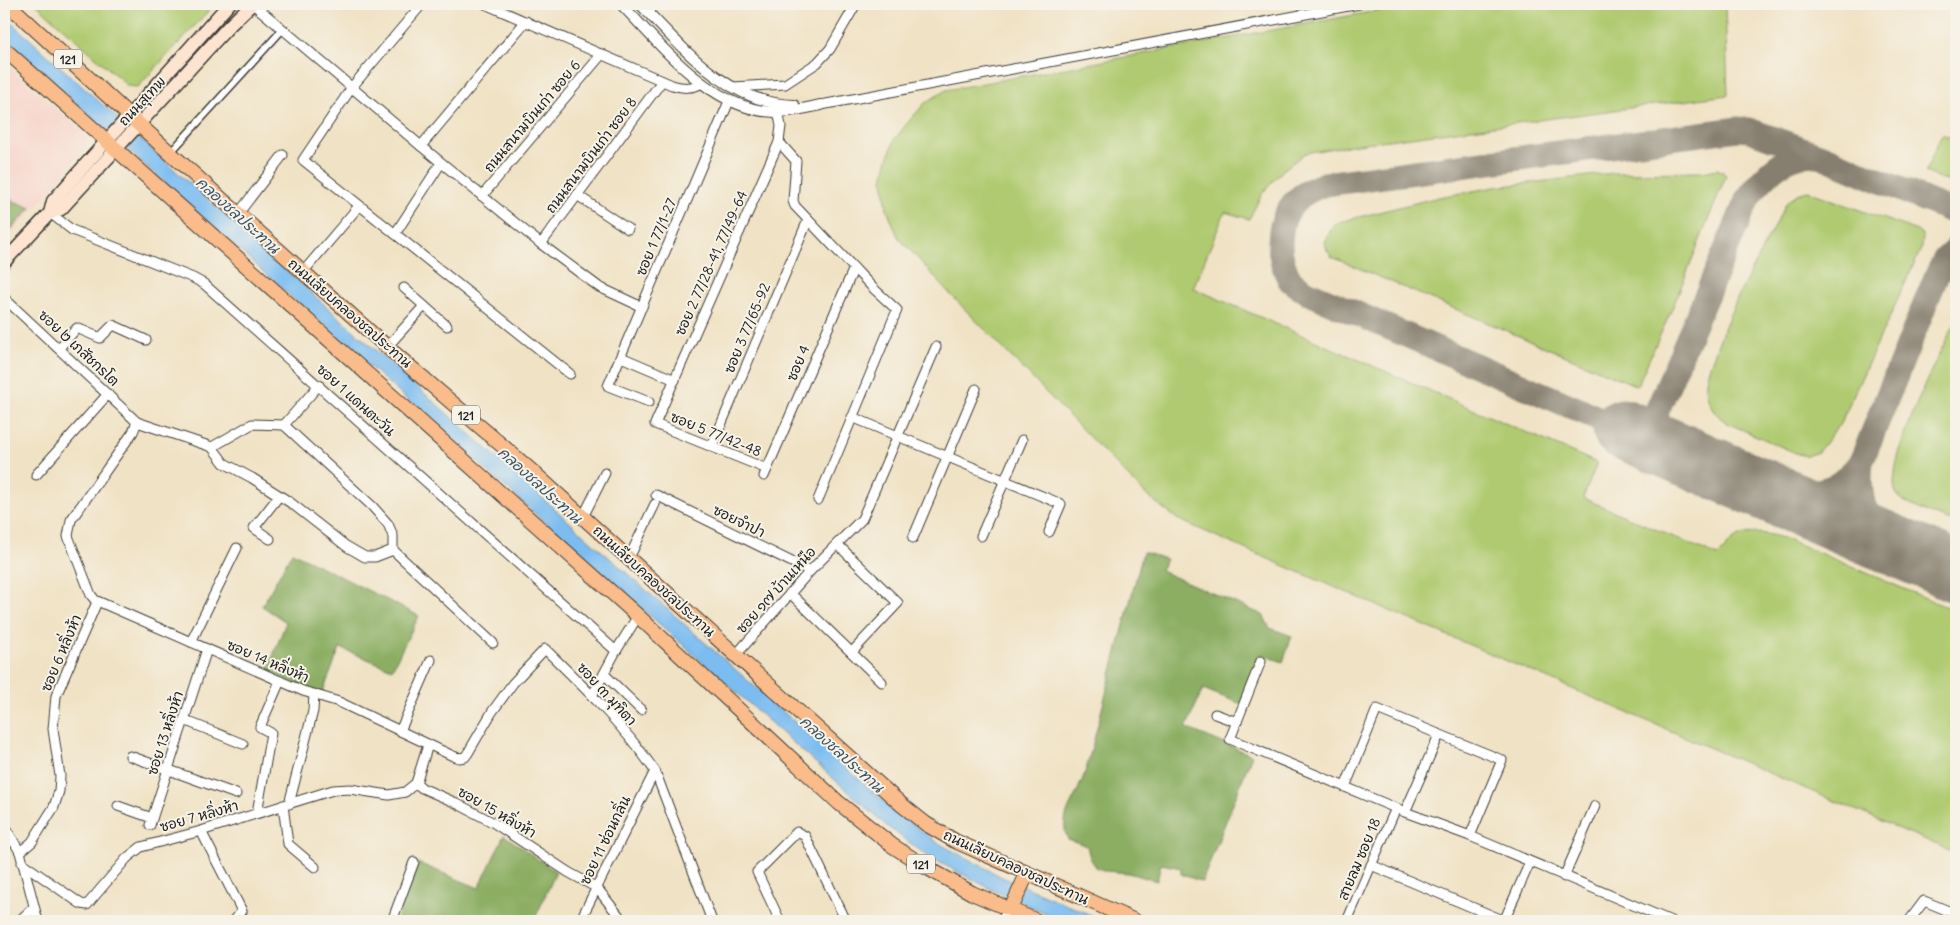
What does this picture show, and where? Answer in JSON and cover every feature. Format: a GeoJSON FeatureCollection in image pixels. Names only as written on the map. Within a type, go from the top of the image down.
{"type":"FeatureCollection","features":[{"type":"Feature","properties":{"kind":"main road","name":"ถนนเลียบคลองชลประทาน"},"geometry":{"type":"LineString","coordinates":[[8,4],[137,128],[170,153],[387,347],[583,517],[902,805],[926,824],[1025,879],[1135,921]]}},
{"type":"Feature","properties":{"kind":"main road","name":"ถนนสุเทพ"},"geometry":{"type":"LineString","coordinates":[[4,262],[50,213],[62,209],[114,144],[127,118],[229,4]]}},
{"type":"Feature","properties":{"kind":"main road","name":"ถนนสุเทพ"},"geometry":{"type":"LineString","coordinates":[[114,144],[137,128],[230,25],[252,4]]}},
{"type":"Feature","properties":{"kind":"main road","name":"121"},"geometry":{"type":"LineString","coordinates":[[4,50],[114,144],[638,616],[832,797],[893,846],[949,880],[972,893],[1012,906],[1038,921]]}},
{"type":"Feature","properties":{"kind":"main road"},"geometry":{"type":"LineString","coordinates":[[1012,906],[1025,879]]}},
{"type":"Feature","properties":{"kind":"street"},"geometry":{"type":"LineString","coordinates":[[252,4],[541,244],[599,287],[642,307]]}},
{"type":"Feature","properties":{"kind":"street"},"geometry":{"type":"LineString","coordinates":[[422,4],[352,87],[303,160],[570,374]]}},
{"type":"Feature","properties":{"kind":"street"},"geometry":{"type":"LineString","coordinates":[[485,4],[662,81],[686,88],[696,87],[705,85],[716,75]]}},
{"type":"Feature","properties":{"kind":"street"},"geometry":{"type":"LineString","coordinates":[[621,4],[680,65],[705,85],[730,99],[758,109],[778,112],[1359,4]]}},
{"type":"Feature","properties":{"kind":"street"},"geometry":{"type":"LineString","coordinates":[[640,4],[652,8],[690,54],[734,87],[755,98],[783,104],[821,105]]}},
{"type":"Feature","properties":{"kind":"street"},"geometry":{"type":"LineString","coordinates":[[734,87],[785,84],[817,64],[830,49],[856,4]]}},
{"type":"Feature","properties":{"kind":"street"},"geometry":{"type":"LineString","coordinates":[[421,146],[526,21]]}},
{"type":"Feature","properties":{"kind":"street"},"geometry":{"type":"LineString","coordinates":[[170,153],[283,29]]}},
{"type":"Feature","properties":{"kind":"street","name":"ถนนสนามบินเก่า ซอย 6"},"geometry":{"type":"LineString","coordinates":[[482,196],[602,54]]}},
{"type":"Feature","properties":{"kind":"street","name":"ถนนสนามบินเก่า ซอย 8"},"geometry":{"type":"LineString","coordinates":[[541,244],[662,81]]}},
{"type":"Feature","properties":{"kind":"street","name":"ซอย 1 77/1-27"},"geometry":{"type":"LineString","coordinates":[[649,402],[608,386],[730,99]]}},
{"type":"Feature","properties":{"kind":"street","name":"ซอย 2 77/28-41, 77/49-64"},"geometry":{"type":"LineString","coordinates":[[655,424],[779,142],[781,131],[778,112]]}},
{"type":"Feature","properties":{"kind":"street"},"geometry":{"type":"LineString","coordinates":[[779,142],[796,161],[793,201],[795,206],[897,310],[818,500]]}},
{"type":"Feature","properties":{"kind":"street"},"geometry":{"type":"LineString","coordinates":[[238,214],[284,155]]}},
{"type":"Feature","properties":{"kind":"street"},"geometry":{"type":"LineString","coordinates":[[395,234],[442,163]]}},
{"type":"Feature","properties":{"kind":"street"},"geometry":{"type":"LineString","coordinates":[[577,195],[628,229]]}},
{"type":"Feature","properties":{"kind":"street"},"geometry":{"type":"LineString","coordinates":[[303,272],[359,206]]}},
{"type":"Feature","properties":{"kind":"street","name":"ซอย 1 แดนตะวัน"},"geometry":{"type":"LineString","coordinates":[[50,213],[72,230],[204,284],[616,651]]}},
{"type":"Feature","properties":{"kind":"street","name":"ซอย 3 77/65-92"},"geometry":{"type":"LineString","coordinates":[[712,446],[808,220]]}},
{"type":"Feature","properties":{"kind":"street","name":"ซอย 4"},"geometry":{"type":"LineString","coordinates":[[766,472],[854,268]]}},
{"type":"Feature","properties":{"kind":"street"},"geometry":{"type":"LineString","coordinates":[[404,288],[447,326]]}},
{"type":"Feature","properties":{"kind":"street","name":"ซอย ๒ เภสัชกรโต"},"geometry":{"type":"LineString","coordinates":[[4,298],[135,421]]}},
{"type":"Feature","properties":{"kind":"street"},"geometry":{"type":"LineString","coordinates":[[387,347],[424,306]]}},
{"type":"Feature","properties":{"kind":"street"},"geometry":{"type":"LineString","coordinates":[[59,348],[77,328],[100,338],[113,324],[146,340]]}},
{"type":"Feature","properties":{"kind":"street","name":"ซอย ๑๗ บ้านเหนือ"},"geometry":{"type":"LineString","coordinates":[[735,656],[810,571],[862,519],[936,347]]}},
{"type":"Feature","properties":{"kind":"street"},"geometry":{"type":"LineString","coordinates":[[620,357],[675,380]]}},
{"type":"Feature","properties":{"kind":"street"},"geometry":{"type":"LineString","coordinates":[[284,425],[319,385]]}},
{"type":"Feature","properties":{"kind":"street"},"geometry":{"type":"LineString","coordinates":[[913,538],[976,389]]}},
{"type":"Feature","properties":{"kind":"street"},"geometry":{"type":"LineString","coordinates":[[36,475],[108,394]]}},
{"type":"Feature","properties":{"kind":"street"},"geometry":{"type":"LineString","coordinates":[[852,417],[1062,504],[1049,532]]}},
{"type":"Feature","properties":{"kind":"street"},"geometry":{"type":"LineString","coordinates":[[97,602],[91,596],[68,536],[68,528],[71,520],[133,432],[135,421],[212,447],[224,463],[279,496],[346,546],[366,557],[375,557],[392,550]]}},
{"type":"Feature","properties":{"kind":"street"},"geometry":{"type":"LineString","coordinates":[[212,447],[252,424],[284,425],[372,506],[388,524],[394,536],[392,550]]}},
{"type":"Feature","properties":{"kind":"street","name":"ซอย 5 77/42-48"},"geometry":{"type":"LineString","coordinates":[[655,424],[712,446],[766,472]]}},
{"type":"Feature","properties":{"kind":"street"},"geometry":{"type":"LineString","coordinates":[[981,536],[1022,440]]}},
{"type":"Feature","properties":{"kind":"street"},"geometry":{"type":"LineString","coordinates":[[583,517],[604,473]]}},
{"type":"Feature","properties":{"kind":"street"},"geometry":{"type":"LineString","coordinates":[[270,539],[254,528],[279,496]]}},
{"type":"Feature","properties":{"kind":"street","name":"ซอยจำปา"},"geometry":{"type":"LineString","coordinates":[[629,558],[655,499],[810,571]]}},
{"type":"Feature","properties":{"kind":"street"},"geometry":{"type":"LineString","coordinates":[[837,544],[898,602],[852,652]]}},
{"type":"Feature","properties":{"kind":"street"},"geometry":{"type":"LineString","coordinates":[[191,642],[237,548]]}},
{"type":"Feature","properties":{"kind":"street"},"geometry":{"type":"LineString","coordinates":[[392,550],[493,643]]}},
{"type":"Feature","properties":{"kind":"street"},"geometry":{"type":"LineString","coordinates":[[790,593],[882,682]]}},
{"type":"Feature","properties":{"kind":"street","name":"ซอย 14 หลิ่งห้า"},"geometry":{"type":"LineString","coordinates":[[97,602],[280,681],[339,702],[428,745]]}},
{"type":"Feature","properties":{"kind":"street","name":"ซอย 6 หลิ่งห้า"},"geometry":{"type":"LineString","coordinates":[[20,852],[32,842],[54,807],[59,791],[60,776],[53,729],[56,696],[97,602]]}},
{"type":"Feature","properties":{"kind":"street"},"geometry":{"type":"LineString","coordinates":[[592,696],[616,651],[638,616]]}},
{"type":"Feature","properties":{"kind":"street","name":"ซอย 13 หลิ่งห้า"},"geometry":{"type":"LineString","coordinates":[[118,806],[151,821],[207,649]]}},
{"type":"Feature","properties":{"kind":"street","name":"ซอย ๓ มุทิตา"},"geometry":{"type":"LineString","coordinates":[[428,745],[459,758],[465,757],[492,712],[513,683],[545,649],[592,696],[642,753],[655,771],[712,921]]}},
{"type":"Feature","properties":{"kind":"street"},"geometry":{"type":"LineString","coordinates":[[400,732],[430,660]]}},
{"type":"Feature","properties":{"kind":"street"},"geometry":{"type":"LineString","coordinates":[[1261,661],[1230,739],[1405,812],[1470,836],[1671,921]]}},
{"type":"Feature","properties":{"kind":"street"},"geometry":{"type":"LineString","coordinates":[[604,674],[641,710]]}},
{"type":"Feature","properties":{"kind":"street"},"geometry":{"type":"LineString","coordinates":[[257,814],[271,733],[260,727],[280,681]]}},
{"type":"Feature","properties":{"kind":"street"},"geometry":{"type":"LineString","coordinates":[[314,694],[312,711],[286,805],[287,842],[315,867]]}},
{"type":"Feature","properties":{"kind":"street"},"geometry":{"type":"LineString","coordinates":[[1345,787],[1377,709],[1502,760],[1470,836]]}},
{"type":"Feature","properties":{"kind":"street"},"geometry":{"type":"LineString","coordinates":[[1215,714],[1237,722]]}},
{"type":"Feature","properties":{"kind":"street"},"geometry":{"type":"LineString","coordinates":[[184,720],[243,744]]}},
{"type":"Feature","properties":{"kind":"street"},"geometry":{"type":"LineString","coordinates":[[1405,812],[1439,735]]}},
{"type":"Feature","properties":{"kind":"street"},"geometry":{"type":"LineString","coordinates":[[416,783],[428,745]]}},
{"type":"Feature","properties":{"kind":"street"},"geometry":{"type":"LineString","coordinates":[[130,756],[236,794]]}},
{"type":"Feature","properties":{"kind":"street","name":"ซอย 11 ซ่อนกลิ่น"},"geometry":{"type":"LineString","coordinates":[[580,921],[655,771]]}},
{"type":"Feature","properties":{"kind":"street","name":"ซอย 7 หลิ่งห้า"},"geometry":{"type":"LineString","coordinates":[[22,863],[81,904],[87,905],[127,858],[140,847],[201,831],[332,790],[350,789],[389,796],[405,792],[416,783]]}},
{"type":"Feature","properties":{"kind":"street","name":"ซอย 15 หลิ่งห้า"},"geometry":{"type":"LineString","coordinates":[[416,783],[422,788],[494,823],[568,872],[597,888]]}},
{"type":"Feature","properties":{"kind":"street"},"geometry":{"type":"LineString","coordinates":[[1564,877],[1594,806]]}},
{"type":"Feature","properties":{"kind":"street","name":"สายลม ซอย 18"},"geometry":{"type":"LineString","coordinates":[[1347,921],[1396,808]]}},
{"type":"Feature","properties":{"kind":"street"},"geometry":{"type":"LineString","coordinates":[[4,825],[20,852],[38,921]]}},
{"type":"Feature","properties":{"kind":"street"},"geometry":{"type":"LineString","coordinates":[[201,831],[242,911],[234,921]]}},
{"type":"Feature","properties":{"kind":"street"},"geometry":{"type":"LineString","coordinates":[[780,921],[757,872],[797,832],[805,836],[846,921]]}},
{"type":"Feature","properties":{"kind":"street"},"geometry":{"type":"LineString","coordinates":[[392,921],[414,862]]}},
{"type":"Feature","properties":{"kind":"street"},"geometry":{"type":"LineString","coordinates":[[1371,865],[1504,921],[1530,862]]}},
{"type":"Feature","properties":{"kind":"street"},"geometry":{"type":"LineString","coordinates":[[597,888],[623,921]]}},
{"type":"Feature","properties":{"kind":"street"},"geometry":{"type":"LineString","coordinates":[[1909,921],[1924,901],[1956,914]]}},
{"type":"Feature","properties":{"kind":"street"},"geometry":{"type":"LineString","coordinates":[[1000,921],[1012,906]]}},
{"type":"Feature","properties":{"kind":"street"},"geometry":{"type":"LineString","coordinates":[[19,921],[34,907]]}},
{"type":"Feature","properties":{"kind":"shaded area"},"geometry":{"type":"Polygon","coordinates":[[[4,62],[85,134],[87,146],[39,204],[4,242],[4,62]]]}},
{"type":"Feature","properties":{"kind":"green space"},"geometry":{"type":"Polygon","coordinates":[[[36,4],[215,4],[138,87],[128,86],[36,4]]]}},
{"type":"Feature","properties":{"kind":"green space"},"geometry":{"type":"Polygon","coordinates":[[[1414,4],[1725,4],[1728,95],[1358,144],[1305,153],[1282,171],[1262,194],[1249,219],[1225,212],[1193,288],[1597,463],[1583,498],[1718,556],[1734,539],[1740,536],[1754,533],[1776,536],[1956,611],[1956,853],[1177,519],[1145,494],[952,296],[898,237],[887,209],[883,180],[894,140],[925,103],[946,90],[1414,4]]]}},
{"type":"Feature","properties":{"kind":"green space"},"geometry":{"type":"Polygon","coordinates":[[[1942,134],[1956,140],[1956,185],[1925,172],[1942,134]]]}},
{"type":"Feature","properties":{"kind":"green space"},"geometry":{"type":"Polygon","coordinates":[[[1717,169],[1726,176],[1672,309],[1637,386],[1332,257],[1327,250],[1325,242],[1333,226],[1339,222],[1439,197],[1495,187],[1614,173],[1703,172],[1717,169]]]}},
{"type":"Feature","properties":{"kind":"green space"},"geometry":{"type":"Polygon","coordinates":[[[1808,191],[1917,231],[1923,236],[1922,247],[1840,424],[1818,452],[1806,456],[1727,423],[1712,408],[1708,399],[1706,384],[1709,367],[1721,335],[1747,277],[1787,202],[1797,194],[1808,191]]]}},
{"type":"Feature","properties":{"kind":"green space"},"geometry":{"type":"Polygon","coordinates":[[[4,197],[31,208],[4,237],[4,197]]]}},
{"type":"Feature","properties":{"kind":"green space"},"geometry":{"type":"Polygon","coordinates":[[[1956,322],[1956,523],[1923,511],[1900,498],[1896,493],[1894,479],[1905,434],[1915,408],[1938,356],[1956,322]]]}},
{"type":"Feature","properties":{"kind":"green space"},"geometry":{"type":"Polygon","coordinates":[[[292,552],[419,616],[392,669],[340,648],[322,694],[267,672],[286,622],[262,606],[292,552]]]}},
{"type":"Feature","properties":{"kind":"green space"},"geometry":{"type":"Polygon","coordinates":[[[1143,552],[1166,559],[1161,571],[1263,615],[1270,628],[1292,636],[1283,662],[1260,654],[1241,704],[1203,689],[1186,728],[1252,755],[1202,882],[1181,874],[1181,868],[1161,864],[1157,881],[1128,873],[1106,871],[1096,867],[1090,858],[1087,846],[1068,839],[1065,832],[1066,818],[1070,805],[1087,766],[1143,552]]]}},
{"type":"Feature","properties":{"kind":"green space"},"geometry":{"type":"Polygon","coordinates":[[[504,835],[556,872],[534,921],[396,921],[418,863],[479,888],[504,835]]]}},
{"type":"Feature","properties":{"kind":"water"},"geometry":{"type":"Polygon","coordinates":[[[4,16],[299,282],[898,814],[938,843],[1002,877],[1105,921],[1064,921],[995,891],[929,857],[888,827],[288,294],[4,38],[4,16]]]}},
{"type":"Feature","properties":{"kind":"taxiway"},"geometry":{"type":"LineString","coordinates":[[1623,429],[1296,286],[1290,280],[1286,271],[1280,242],[1283,222],[1292,205],[1307,192],[1325,184],[1738,129],[1749,130],[1822,156],[1956,213]]}},
{"type":"Feature","properties":{"kind":"taxiway"},"geometry":{"type":"LineString","coordinates":[[1645,439],[1748,198],[1761,181],[1786,161],[1795,157],[1817,155]]}},
{"type":"Feature","properties":{"kind":"taxiway"},"geometry":{"type":"LineString","coordinates":[[1911,552],[1876,526],[1869,516],[1861,494],[1861,462],[1936,277],[1945,259],[1956,249]]}},
{"type":"Feature","properties":{"kind":"taxiway"},"geometry":{"type":"LineString","coordinates":[[1762,489],[1799,493],[1826,489],[1842,481],[1861,462]]}},
{"type":"Feature","properties":{"kind":"runway"},"geometry":{"type":"LineString","coordinates":[[1623,429],[1956,572]]}},
{"type":"Feature","properties":{"kind":"water label","name":"คลองชลประทาน"},"geometry":{"type":"Point","coordinates":[238,215]}},
{"type":"Feature","properties":{"kind":"water label","name":"คลองชลประทาน"},"geometry":{"type":"Point","coordinates":[540,485]}},
{"type":"Feature","properties":{"kind":"water label","name":"คลองชลประทาน"},"geometry":{"type":"Point","coordinates":[842,754]}}]}
